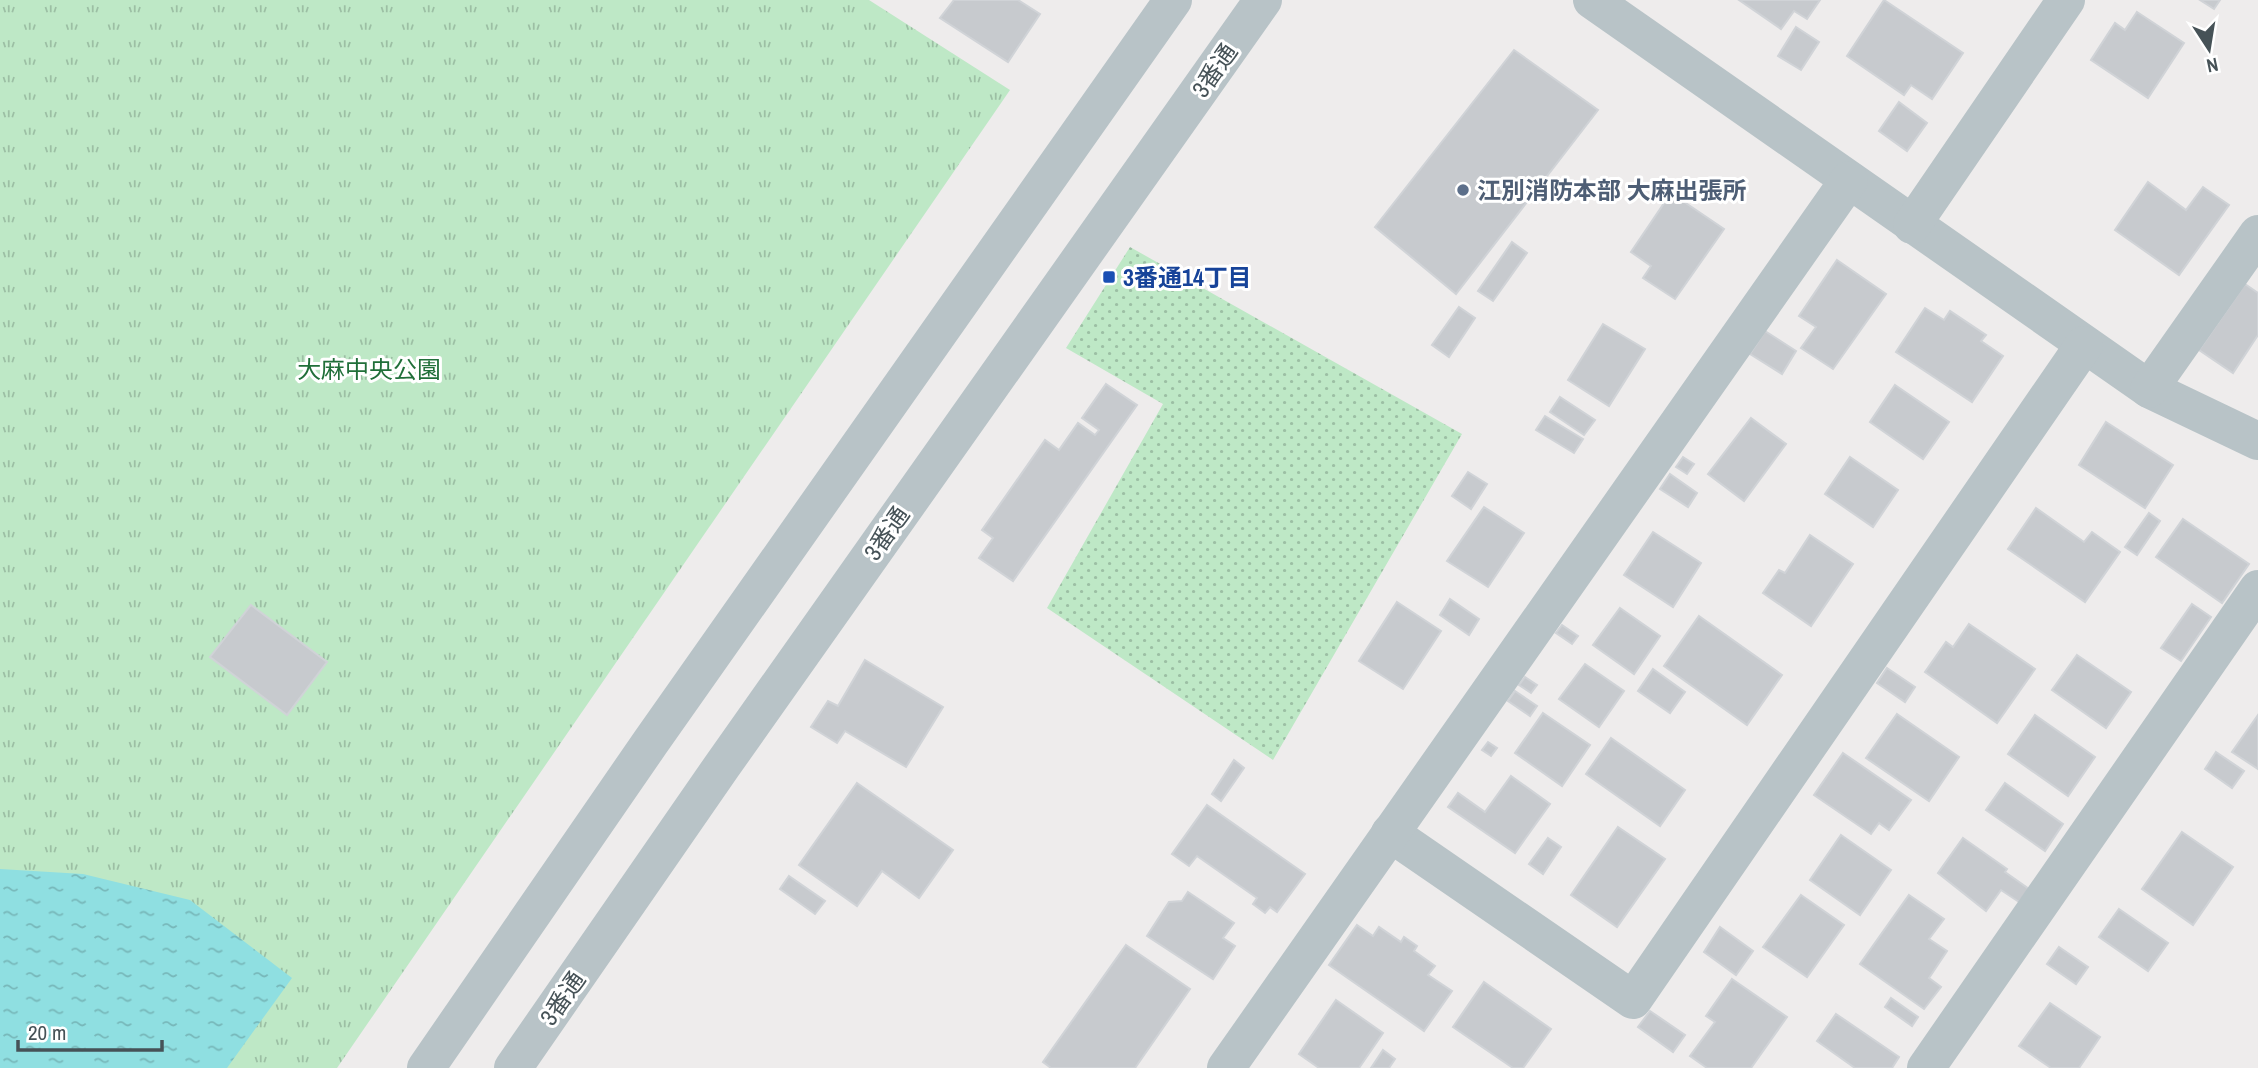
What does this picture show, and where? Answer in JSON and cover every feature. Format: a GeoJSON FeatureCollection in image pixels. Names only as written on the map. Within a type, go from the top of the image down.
{"type":"FeatureCollection","features":[{"type":"Feature","properties":{"kind":"street"},"geometry":{"type":"LineString","coordinates":[[426,1068],[650,743],[1173,0]]}},
{"type":"Feature","properties":{"kind":"street","name":"3番通"},"geometry":{"type":"LineString","coordinates":[[513,1068],[722,766],[1264,0]]}},
{"type":"Feature","properties":{"kind":"street"},"geometry":{"type":"LineString","coordinates":[[1592,0],[2149,389],[2258,441]]}},
{"type":"Feature","properties":{"kind":"street"},"geometry":{"type":"LineString","coordinates":[[1912,225],[2066,0]]}},
{"type":"Feature","properties":{"kind":"street"},"geometry":{"type":"LineString","coordinates":[[1226,1068],[1849,180]]}},
{"type":"Feature","properties":{"kind":"street"},"geometry":{"type":"LineString","coordinates":[[2149,389],[2258,234]]}},
{"type":"Feature","properties":{"kind":"street"},"geometry":{"type":"LineString","coordinates":[[1390,834],[1633,1000],[2084,345]]}},
{"type":"Feature","properties":{"kind":"street"},"geometry":{"type":"LineString","coordinates":[[1926,1068],[2258,589]]}},
{"type":"Feature","properties":{"kind":"green space","name":"大麻中央公園"},"geometry":{"type":"Polygon","coordinates":[[[0,0],[869,0],[1010,90],[337,1068],[0,1068],[0,0]]]}},
{"type":"Feature","properties":{"kind":"green space"},"geometry":{"type":"Polygon","coordinates":[[[1130,247],[1462,434],[1273,760],[1047,608],[1163,404],[1066,348],[1130,247]]]}},
{"type":"Feature","properties":{"kind":"water"},"geometry":{"type":"Polygon","coordinates":[[[0,869],[83,874],[190,900],[292,978],[227,1068],[0,1068],[0,869]]]}},
{"type":"Feature","properties":{"kind":"building"},"geometry":{"type":"Polygon","coordinates":[[[954,0],[1018,0],[1040,14],[1008,62],[940,18],[954,0]]]}},
{"type":"Feature","properties":{"kind":"building"},"geometry":{"type":"Polygon","coordinates":[[[1739,0],[1820,0],[1807,19],[1794,11],[1781,29],[1739,0]]]}},
{"type":"Feature","properties":{"kind":"building"},"geometry":{"type":"Polygon","coordinates":[[[1884,0],[1963,53],[1932,99],[1911,85],[1904,95],[1847,56],[1884,0]]]}},
{"type":"Feature","properties":{"kind":"building"},"geometry":{"type":"Polygon","coordinates":[[[2200,0],[2220,0],[2214,9],[2200,0]]]}},
{"type":"Feature","properties":{"kind":"building"},"geometry":{"type":"Polygon","coordinates":[[[2137,12],[2184,43],[2148,98],[2091,60],[2115,23],[2125,30],[2137,12]]]}},
{"type":"Feature","properties":{"kind":"building"},"geometry":{"type":"Polygon","coordinates":[[[1796,27],[1819,42],[1801,70],[1778,56],[1796,27]]]}},
{"type":"Feature","properties":{"kind":"building"},"geometry":{"type":"Polygon","coordinates":[[[1514,50],[1598,110],[1456,294],[1375,227],[1514,50]]]}},
{"type":"Feature","properties":{"kind":"building"},"geometry":{"type":"Polygon","coordinates":[[[1899,102],[1927,123],[1907,151],[1879,131],[1899,102]]]}},
{"type":"Feature","properties":{"kind":"building"},"geometry":{"type":"Polygon","coordinates":[[[2148,182],[2186,210],[2203,187],[2229,205],[2179,275],[2115,230],[2148,182]]]}},
{"type":"Feature","properties":{"kind":"building"},"geometry":{"type":"Polygon","coordinates":[[[1671,193],[1724,229],[1675,299],[1643,278],[1651,266],[1631,252],[1671,193]]]}},
{"type":"Feature","properties":{"kind":"building"},"geometry":{"type":"Polygon","coordinates":[[[1512,242],[1527,253],[1493,301],[1478,291],[1512,242]]]}},
{"type":"Feature","properties":{"kind":"building"},"geometry":{"type":"Polygon","coordinates":[[[1837,260],[1886,294],[1833,369],[1801,348],[1816,327],[1799,316],[1837,260]]]}},
{"type":"Feature","properties":{"kind":"building"},"geometry":{"type":"Polygon","coordinates":[[[2245,284],[2258,293],[2258,335],[2233,373],[2199,350],[2245,284]]]}},
{"type":"Feature","properties":{"kind":"building"},"geometry":{"type":"Polygon","coordinates":[[[1459,307],[1475,318],[1449,357],[1432,345],[1459,307]]]}},
{"type":"Feature","properties":{"kind":"building"},"geometry":{"type":"Polygon","coordinates":[[[1925,308],[1944,320],[1950,311],[1986,335],[1981,341],[2003,356],[1972,402],[1896,352],[1925,308]]]}},
{"type":"Feature","properties":{"kind":"building"},"geometry":{"type":"Polygon","coordinates":[[[1603,324],[1645,349],[1609,406],[1568,380],[1603,324]]]}},
{"type":"Feature","properties":{"kind":"building"},"geometry":{"type":"Polygon","coordinates":[[[1765,331],[1796,351],[1782,374],[1750,354],[1765,331]]]}},
{"type":"Feature","properties":{"kind":"building"},"geometry":{"type":"Polygon","coordinates":[[[1106,384],[1137,405],[1013,581],[979,558],[993,538],[982,530],[1045,440],[1059,450],[1078,423],[1095,435],[1099,430],[1082,418],[1106,384]]]}},
{"type":"Feature","properties":{"kind":"building"},"geometry":{"type":"Polygon","coordinates":[[[1895,385],[1949,422],[1923,459],[1870,422],[1895,385]]]}},
{"type":"Feature","properties":{"kind":"building"},"geometry":{"type":"Polygon","coordinates":[[[1560,397],[1595,420],[1584,435],[1550,412],[1560,397]]]}},
{"type":"Feature","properties":{"kind":"building"},"geometry":{"type":"Polygon","coordinates":[[[1545,416],[1583,439],[1574,453],[1536,430],[1545,416]]]}},
{"type":"Feature","properties":{"kind":"building"},"geometry":{"type":"Polygon","coordinates":[[[1751,418],[1786,444],[1744,501],[1708,474],[1751,418]]]}},
{"type":"Feature","properties":{"kind":"building"},"geometry":{"type":"Polygon","coordinates":[[[2106,422],[2173,465],[2145,508],[2079,465],[2106,422]]]}},
{"type":"Feature","properties":{"kind":"building"},"geometry":{"type":"Polygon","coordinates":[[[1683,457],[1694,464],[1687,474],[1676,467],[1683,457]]]}},
{"type":"Feature","properties":{"kind":"building"},"geometry":{"type":"Polygon","coordinates":[[[1850,457],[1898,490],[1873,527],[1825,494],[1850,457]]]}},
{"type":"Feature","properties":{"kind":"building"},"geometry":{"type":"Polygon","coordinates":[[[1468,472],[1487,484],[1471,509],[1452,496],[1468,472]]]}},
{"type":"Feature","properties":{"kind":"building"},"geometry":{"type":"Polygon","coordinates":[[[1670,474],[1697,493],[1688,507],[1660,489],[1670,474]]]}},
{"type":"Feature","properties":{"kind":"building"},"geometry":{"type":"Polygon","coordinates":[[[1484,507],[1524,533],[1488,587],[1447,561],[1484,507]]]}},
{"type":"Feature","properties":{"kind":"building"},"geometry":{"type":"Polygon","coordinates":[[[2036,508],[2084,542],[2092,532],[2120,552],[2085,602],[2008,549],[2036,508]]]}},
{"type":"Feature","properties":{"kind":"building"},"geometry":{"type":"Polygon","coordinates":[[[2149,513],[2160,521],[2137,555],[2125,547],[2149,513]]]}},
{"type":"Feature","properties":{"kind":"building"},"geometry":{"type":"Polygon","coordinates":[[[2183,519],[2249,564],[2222,603],[2156,557],[2183,519]]]}},
{"type":"Feature","properties":{"kind":"building"},"geometry":{"type":"Polygon","coordinates":[[[1653,532],[1701,563],[1673,607],[1624,575],[1653,532]]]}},
{"type":"Feature","properties":{"kind":"building"},"geometry":{"type":"Polygon","coordinates":[[[1810,535],[1853,564],[1811,626],[1763,593],[1779,570],[1785,573],[1810,535]]]}},
{"type":"Feature","properties":{"kind":"building"},"geometry":{"type":"Polygon","coordinates":[[[1450,599],[1479,619],[1469,635],[1440,615],[1450,599]]]}},
{"type":"Feature","properties":{"kind":"building"},"geometry":{"type":"Polygon","coordinates":[[[1397,602],[1441,631],[1403,689],[1359,661],[1397,602]]]}},
{"type":"Feature","properties":{"kind":"building"},"geometry":{"type":"Polygon","coordinates":[[[2192,604],[2211,617],[2181,661],[2161,648],[2192,604]]]}},
{"type":"Feature","properties":{"kind":"building"},"geometry":{"type":"Polygon","coordinates":[[[251,605],[327,662],[287,715],[210,657],[251,605]]]}},
{"type":"Feature","properties":{"kind":"building"},"geometry":{"type":"Polygon","coordinates":[[[1620,608],[1660,636],[1634,674],[1593,645],[1620,608]]]}},
{"type":"Feature","properties":{"kind":"building"},"geometry":{"type":"Polygon","coordinates":[[[1699,616],[1782,675],[1747,725],[1664,666],[1699,616]]]}},
{"type":"Feature","properties":{"kind":"building"},"geometry":{"type":"Polygon","coordinates":[[[1969,624],[2035,669],[1997,723],[1925,672],[1946,642],[1953,647],[1969,624]]]}},
{"type":"Feature","properties":{"kind":"building"},"geometry":{"type":"Polygon","coordinates":[[[1562,625],[1578,636],[1572,644],[1556,633],[1562,625]]]}},
{"type":"Feature","properties":{"kind":"building"},"geometry":{"type":"Polygon","coordinates":[[[2077,655],[2131,692],[2106,728],[2052,690],[2077,655]]]}},
{"type":"Feature","properties":{"kind":"building"},"geometry":{"type":"Polygon","coordinates":[[[865,660],[943,707],[906,767],[845,731],[837,743],[811,727],[828,701],[838,706],[865,660]]]}},
{"type":"Feature","properties":{"kind":"building"},"geometry":{"type":"Polygon","coordinates":[[[1585,664],[1624,691],[1599,727],[1559,699],[1585,664]]]}},
{"type":"Feature","properties":{"kind":"building"},"geometry":{"type":"Polygon","coordinates":[[[1887,668],[1915,687],[1905,702],[1877,683],[1887,668]]]}},
{"type":"Feature","properties":{"kind":"building"},"geometry":{"type":"Polygon","coordinates":[[[1653,669],[1685,692],[1670,713],[1638,691],[1653,669]]]}},
{"type":"Feature","properties":{"kind":"building"},"geometry":{"type":"Polygon","coordinates":[[[1525,677],[1537,685],[1531,693],[1519,685],[1525,677]]]}},
{"type":"Feature","properties":{"kind":"building"},"geometry":{"type":"Polygon","coordinates":[[[1515,691],[1537,706],[1530,716],[1508,701],[1515,691]]]}},
{"type":"Feature","properties":{"kind":"building"},"geometry":{"type":"Polygon","coordinates":[[[1543,713],[1590,745],[1562,786],[1515,753],[1543,713]]]}},
{"type":"Feature","properties":{"kind":"building"},"geometry":{"type":"Polygon","coordinates":[[[1897,714],[1959,757],[1929,801],[1866,758],[1897,714]]]}},
{"type":"Feature","properties":{"kind":"building"},"geometry":{"type":"Polygon","coordinates":[[[2035,715],[2095,757],[2068,796],[2008,754],[2035,715]]]}},
{"type":"Feature","properties":{"kind":"building"},"geometry":{"type":"Polygon","coordinates":[[[2258,715],[2258,769],[2232,752],[2258,715]]]}},
{"type":"Feature","properties":{"kind":"building"},"geometry":{"type":"Polygon","coordinates":[[[1611,738],[1685,790],[1660,826],[1586,774],[1611,738]]]}},
{"type":"Feature","properties":{"kind":"building"},"geometry":{"type":"Polygon","coordinates":[[[1488,742],[1497,748],[1491,756],[1482,750],[1488,742]]]}},
{"type":"Feature","properties":{"kind":"building"},"geometry":{"type":"Polygon","coordinates":[[[2216,752],[2244,771],[2232,788],[2205,769],[2216,752]]]}},
{"type":"Feature","properties":{"kind":"building"},"geometry":{"type":"Polygon","coordinates":[[[1843,753],[1911,800],[1889,830],[1879,823],[1871,834],[1814,795],[1843,753]]]}},
{"type":"Feature","properties":{"kind":"building"},"geometry":{"type":"Polygon","coordinates":[[[1234,760],[1244,768],[1221,801],[1212,794],[1234,760]]]}},
{"type":"Feature","properties":{"kind":"building"},"geometry":{"type":"Polygon","coordinates":[[[1511,776],[1550,804],[1515,853],[1448,807],[1458,793],[1485,812],[1511,776]]]}},
{"type":"Feature","properties":{"kind":"building"},"geometry":{"type":"Polygon","coordinates":[[[857,783],[953,850],[919,898],[882,871],[857,906],[799,865],[857,783]]]}},
{"type":"Feature","properties":{"kind":"building"},"geometry":{"type":"Polygon","coordinates":[[[2005,783],[2063,824],[2045,851],[1986,810],[2005,783]]]}},
{"type":"Feature","properties":{"kind":"building"},"geometry":{"type":"Polygon","coordinates":[[[1207,805],[1305,874],[1277,912],[1270,907],[1265,913],[1253,904],[1257,898],[1197,856],[1189,866],[1172,854],[1207,805]]]}},
{"type":"Feature","properties":{"kind":"building"},"geometry":{"type":"Polygon","coordinates":[[[1618,827],[1665,859],[1617,927],[1571,895],[1618,827]]]}},
{"type":"Feature","properties":{"kind":"building"},"geometry":{"type":"Polygon","coordinates":[[[2182,832],[2233,867],[2193,925],[2142,889],[2182,832]]]}},
{"type":"Feature","properties":{"kind":"building"},"geometry":{"type":"Polygon","coordinates":[[[1841,835],[1891,870],[1860,915],[1810,880],[1841,835]]]}},
{"type":"Feature","properties":{"kind":"building"},"geometry":{"type":"Polygon","coordinates":[[[1548,838],[1561,847],[1543,874],[1529,864],[1548,838]]]}},
{"type":"Feature","properties":{"kind":"building"},"geometry":{"type":"Polygon","coordinates":[[[1963,838],[2007,869],[2005,872],[2029,889],[2019,902],[2001,890],[1986,911],[1938,873],[1963,838]]]}},
{"type":"Feature","properties":{"kind":"building"},"geometry":{"type":"Polygon","coordinates":[[[789,876],[825,901],[815,914],[780,889],[789,876]]]}},
{"type":"Feature","properties":{"kind":"building"},"geometry":{"type":"Polygon","coordinates":[[[1188,892],[1234,923],[1223,938],[1235,946],[1213,979],[1147,936],[1169,902],[1182,901],[1188,892]]]}},
{"type":"Feature","properties":{"kind":"building"},"geometry":{"type":"Polygon","coordinates":[[[1801,895],[1844,925],[1807,977],[1763,947],[1801,895]]]}},
{"type":"Feature","properties":{"kind":"building"},"geometry":{"type":"Polygon","coordinates":[[[1909,895],[1944,919],[1929,939],[1947,951],[1929,978],[1941,987],[1924,1009],[1860,964],[1909,895]]]}},
{"type":"Feature","properties":{"kind":"building"},"geometry":{"type":"Polygon","coordinates":[[[2119,909],[2168,943],[2148,971],[2099,937],[2119,909]]]}},
{"type":"Feature","properties":{"kind":"building"},"geometry":{"type":"Polygon","coordinates":[[[1357,925],[1373,936],[1379,927],[1401,942],[1404,937],[1417,946],[1414,951],[1435,966],[1428,975],[1452,991],[1424,1031],[1329,965],[1357,925]]]}},
{"type":"Feature","properties":{"kind":"building"},"geometry":{"type":"Polygon","coordinates":[[[1720,927],[1753,951],[1736,975],[1704,952],[1720,927]]]}},
{"type":"Feature","properties":{"kind":"building"},"geometry":{"type":"Polygon","coordinates":[[[1126,945],[1190,989],[1135,1068],[1051,1068],[1043,1062],[1126,945]]]}},
{"type":"Feature","properties":{"kind":"building"},"geometry":{"type":"Polygon","coordinates":[[[2059,947],[2088,967],[2076,984],[2047,964],[2059,947]]]}},
{"type":"Feature","properties":{"kind":"building"},"geometry":{"type":"Polygon","coordinates":[[[1732,979],[1787,1017],[1751,1068],[1707,1068],[1690,1056],[1715,1022],[1706,1016],[1732,979]]]}},
{"type":"Feature","properties":{"kind":"building"},"geometry":{"type":"Polygon","coordinates":[[[1484,982],[1551,1029],[1523,1068],[1513,1068],[1453,1027],[1484,982]]]}},
{"type":"Feature","properties":{"kind":"building"},"geometry":{"type":"Polygon","coordinates":[[[1891,998],[1918,1017],[1912,1026],[1885,1007],[1891,998]]]}},
{"type":"Feature","properties":{"kind":"building"},"geometry":{"type":"Polygon","coordinates":[[[1336,1000],[1383,1033],[1359,1068],[1319,1068],[1299,1054],[1336,1000]]]}},
{"type":"Feature","properties":{"kind":"building"},"geometry":{"type":"Polygon","coordinates":[[[2050,1003],[2100,1037],[2079,1068],[2051,1068],[2019,1046],[2050,1003]]]}},
{"type":"Feature","properties":{"kind":"building"},"geometry":{"type":"Polygon","coordinates":[[[1650,1011],[1685,1035],[1673,1052],[1638,1027],[1650,1011]]]}},
{"type":"Feature","properties":{"kind":"building"},"geometry":{"type":"Polygon","coordinates":[[[1836,1014],[1899,1057],[1892,1068],[1855,1068],[1817,1041],[1836,1014]]]}},
{"type":"Feature","properties":{"kind":"building"},"geometry":{"type":"Polygon","coordinates":[[[1383,1050],[1395,1059],[1389,1068],[1371,1068],[1383,1050]]]}},
{"type":"Feature","properties":{"kind":"place","name":"江別消防本部 大麻出張所"},"geometry":{"type":"Point","coordinates":[1463,190]}},
{"type":"Feature","properties":{"kind":"place","name":"3番通14丁目"},"geometry":{"type":"Point","coordinates":[1109,277]}}]}
